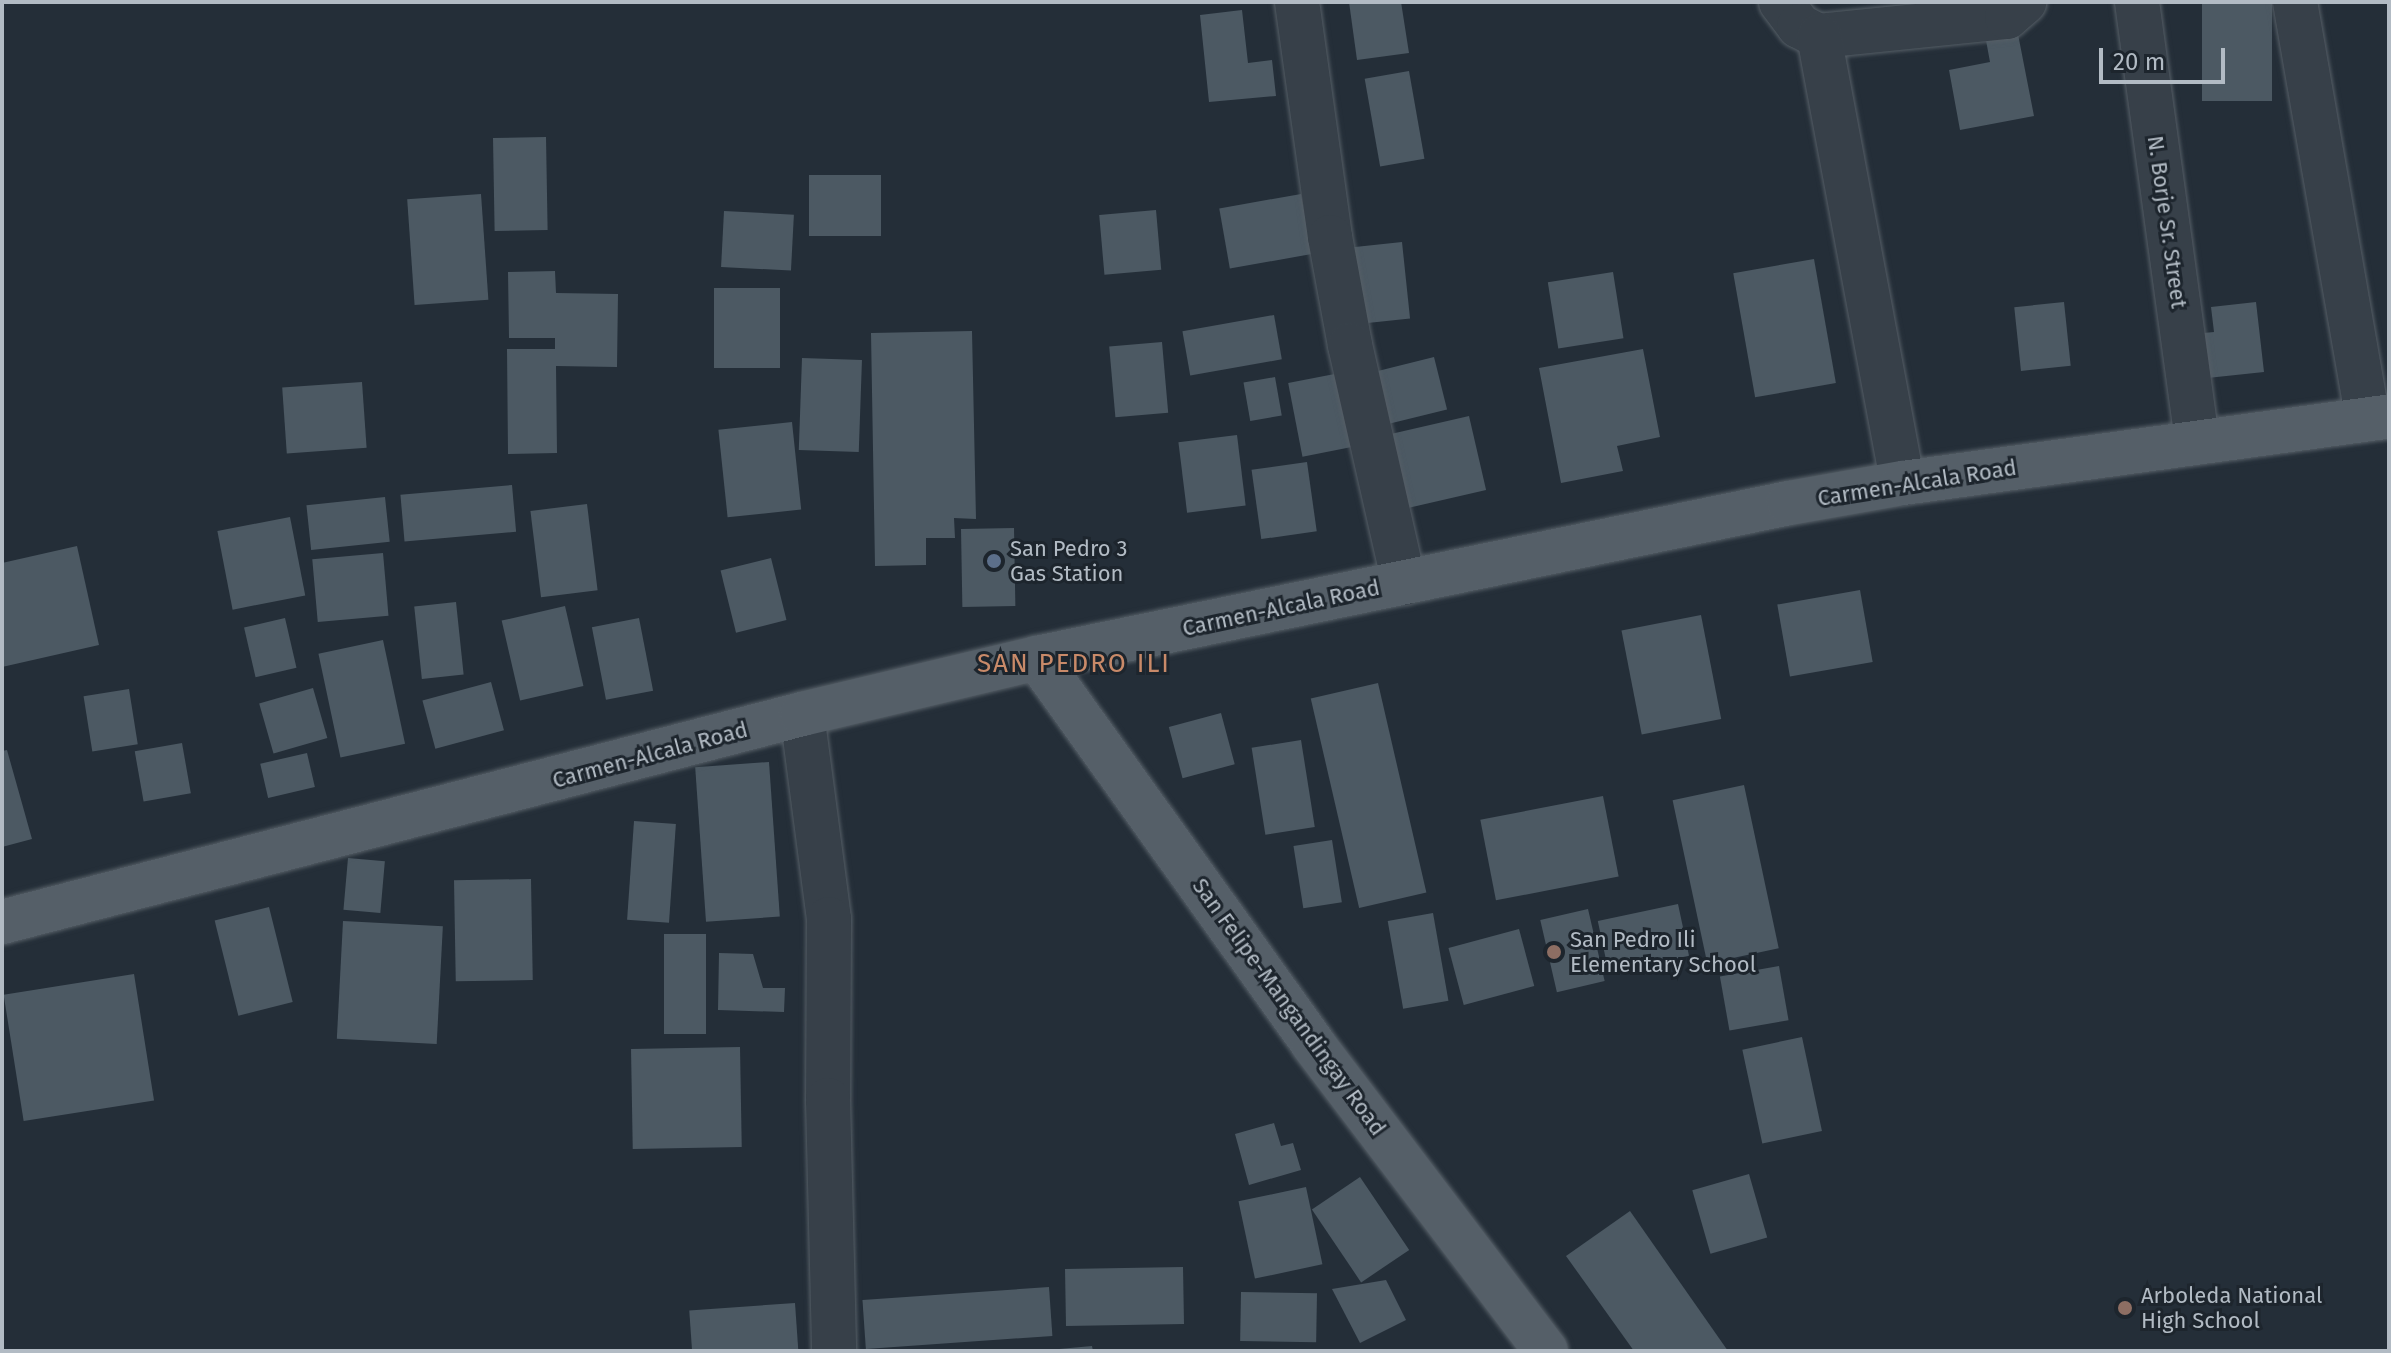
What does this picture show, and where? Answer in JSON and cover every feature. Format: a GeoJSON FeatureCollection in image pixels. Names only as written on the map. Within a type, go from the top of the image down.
{"type":"FeatureCollection","features":[{"type":"Feature","properties":{"kind":"main road","name":"Carmen-Alcala Road"},"geometry":{"type":"LineString","coordinates":[[2,922],[544,784],[802,714],[1037,658],[1903,483],[2379,417]]}},
{"type":"Feature","properties":{"kind":"main road","name":"San Felipe-Mangandingay Road"},"geometry":{"type":"LineString","coordinates":[[1037,658],[1313,1044],[1546,1351]]}},
{"type":"Feature","properties":{"kind":"street"},"geometry":{"type":"LineString","coordinates":[[1297,2],[1330,237],[1350,345],[1404,583]]}},
{"type":"Feature","properties":{"kind":"street"},"geometry":{"type":"LineString","coordinates":[[1781,2],[1799,26],[1819,36],[2007,17],[2024,2]]}},
{"type":"Feature","properties":{"kind":"street","name":"N. Borje Sr. Street"},"geometry":{"type":"LineString","coordinates":[[2137,2],[2197,441]]}},
{"type":"Feature","properties":{"kind":"street"},"geometry":{"type":"LineString","coordinates":[[2295,2],[2379,417]]}},
{"type":"Feature","properties":{"kind":"street"},"geometry":{"type":"LineString","coordinates":[[1819,36],[1903,483]]}},
{"type":"Feature","properties":{"kind":"street"},"geometry":{"type":"LineString","coordinates":[[802,714],[829,919],[828,1100],[834,1351]]}},
{"type":"Feature","properties":{"kind":"building"},"geometry":{"type":"Polygon","coordinates":[[[1349,2],[1401,2],[1409,53],[1357,60],[1349,2]]]}},
{"type":"Feature","properties":{"kind":"building"},"geometry":{"type":"Polygon","coordinates":[[[2202,2],[2272,2],[2272,101],[2202,101],[2202,2]]]}},
{"type":"Feature","properties":{"kind":"building"},"geometry":{"type":"Polygon","coordinates":[[[1242,10],[1248,63],[1272,60],[1276,96],[1209,102],[1200,15],[1242,10]]]}},
{"type":"Feature","properties":{"kind":"building"},"geometry":{"type":"Polygon","coordinates":[[[2017,29],[2034,116],[1960,130],[1949,70],[1990,62],[1985,35],[2017,29]]]}},
{"type":"Feature","properties":{"kind":"building"},"geometry":{"type":"Polygon","coordinates":[[[1409,71],[1424,159],[1380,166],[1365,79],[1409,71]]]}},
{"type":"Feature","properties":{"kind":"building"},"geometry":{"type":"Polygon","coordinates":[[[546,137],[548,230],[495,231],[493,138],[546,137]]]}},
{"type":"Feature","properties":{"kind":"building"},"geometry":{"type":"Polygon","coordinates":[[[809,175],[881,175],[881,236],[809,236],[809,175]]]}},
{"type":"Feature","properties":{"kind":"building"},"geometry":{"type":"Polygon","coordinates":[[[481,194],[488,300],[415,305],[407,199],[481,194]]]}},
{"type":"Feature","properties":{"kind":"building"},"geometry":{"type":"Polygon","coordinates":[[[1301,194],[1312,254],[1230,268],[1219,208],[1301,194]]]}},
{"type":"Feature","properties":{"kind":"building"},"geometry":{"type":"Polygon","coordinates":[[[1156,210],[1161,270],[1104,275],[1099,215],[1156,210]]]}},
{"type":"Feature","properties":{"kind":"building"},"geometry":{"type":"Polygon","coordinates":[[[724,211],[794,215],[791,271],[721,267],[724,211]]]}},
{"type":"Feature","properties":{"kind":"building"},"geometry":{"type":"Polygon","coordinates":[[[1402,242],[1410,319],[1358,324],[1350,247],[1402,242]]]}},
{"type":"Feature","properties":{"kind":"building"},"geometry":{"type":"Polygon","coordinates":[[[1814,259],[1836,383],[1755,397],[1733,273],[1814,259]]]}},
{"type":"Feature","properties":{"kind":"building"},"geometry":{"type":"Polygon","coordinates":[[[555,271],[556,293],[618,294],[617,367],[556,366],[557,453],[508,454],[507,349],[555,349],[555,338],[509,338],[508,272],[555,271]]]}},
{"type":"Feature","properties":{"kind":"building"},"geometry":{"type":"Polygon","coordinates":[[[1613,272],[1623,338],[1558,348],[1548,282],[1613,272]]]}},
{"type":"Feature","properties":{"kind":"building"},"geometry":{"type":"Polygon","coordinates":[[[714,288],[780,288],[780,368],[714,368],[714,288]]]}},
{"type":"Feature","properties":{"kind":"building"},"geometry":{"type":"Polygon","coordinates":[[[2064,302],[2071,366],[2021,371],[2014,307],[2064,302]]]}},
{"type":"Feature","properties":{"kind":"building"},"geometry":{"type":"Polygon","coordinates":[[[2256,302],[2264,372],[2198,379],[2193,334],[2214,332],[2211,307],[2256,302]]]}},
{"type":"Feature","properties":{"kind":"building"},"geometry":{"type":"Polygon","coordinates":[[[1274,315],[1282,359],[1190,375],[1182,331],[1274,315]]]}},
{"type":"Feature","properties":{"kind":"building"},"geometry":{"type":"Polygon","coordinates":[[[972,331],[976,519],[954,518],[955,538],[926,538],[926,565],[875,566],[871,333],[972,331]]]}},
{"type":"Feature","properties":{"kind":"building"},"geometry":{"type":"Polygon","coordinates":[[[1162,342],[1168,413],[1115,417],[1109,347],[1162,342]]]}},
{"type":"Feature","properties":{"kind":"building"},"geometry":{"type":"Polygon","coordinates":[[[1643,349],[1660,437],[1617,446],[1623,471],[1561,483],[1539,368],[1643,349]]]}},
{"type":"Feature","properties":{"kind":"building"},"geometry":{"type":"Polygon","coordinates":[[[1434,357],[1447,409],[1384,425],[1371,373],[1434,357]]]}},
{"type":"Feature","properties":{"kind":"building"},"geometry":{"type":"Polygon","coordinates":[[[802,358],[862,360],[859,452],[799,450],[802,358]]]}},
{"type":"Feature","properties":{"kind":"building"},"geometry":{"type":"Polygon","coordinates":[[[1350,371],[1364,445],[1302,457],[1288,383],[1350,371]]]}},
{"type":"Feature","properties":{"kind":"building"},"geometry":{"type":"Polygon","coordinates":[[[1275,377],[1282,415],[1250,421],[1243,383],[1275,377]]]}},
{"type":"Feature","properties":{"kind":"building"},"geometry":{"type":"Polygon","coordinates":[[[362,382],[367,448],[287,453],[282,388],[362,382]]]}},
{"type":"Feature","properties":{"kind":"building"},"geometry":{"type":"Polygon","coordinates":[[[1469,416],[1486,490],[1400,510],[1383,436],[1469,416]]]}},
{"type":"Feature","properties":{"kind":"building"},"geometry":{"type":"Polygon","coordinates":[[[792,422],[801,510],[728,517],[718,430],[792,422]]]}},
{"type":"Feature","properties":{"kind":"building"},"geometry":{"type":"Polygon","coordinates":[[[1237,435],[1246,505],[1187,513],[1178,442],[1237,435]]]}},
{"type":"Feature","properties":{"kind":"building"},"geometry":{"type":"Polygon","coordinates":[[[1307,462],[1317,531],[1261,539],[1252,470],[1307,462]]]}},
{"type":"Feature","properties":{"kind":"building"},"geometry":{"type":"Polygon","coordinates":[[[512,485],[516,532],[405,542],[400,495],[512,485]]]}},
{"type":"Feature","properties":{"kind":"building"},"geometry":{"type":"Polygon","coordinates":[[[385,497],[390,542],[311,550],[306,505],[385,497]]]}},
{"type":"Feature","properties":{"kind":"building"},"geometry":{"type":"Polygon","coordinates":[[[587,504],[598,590],[541,597],[530,511],[587,504]]]}},
{"type":"Feature","properties":{"kind":"building"},"geometry":{"type":"Polygon","coordinates":[[[290,517],[305,596],[233,610],[217,531],[290,517]]]}},
{"type":"Feature","properties":{"kind":"building"},"geometry":{"type":"Polygon","coordinates":[[[1014,528],[1015,606],[962,607],[961,529],[1014,528]]]}},
{"type":"Feature","properties":{"kind":"building"},"geometry":{"type":"Polygon","coordinates":[[[77,546],[99,645],[2,667],[2,563],[77,546]]]}},
{"type":"Feature","properties":{"kind":"building"},"geometry":{"type":"Polygon","coordinates":[[[383,553],[388,616],[318,622],[312,559],[383,553]]]}},
{"type":"Feature","properties":{"kind":"building"},"geometry":{"type":"Polygon","coordinates":[[[771,558],[786,620],[736,633],[721,571],[771,558]]]}},
{"type":"Feature","properties":{"kind":"building"},"geometry":{"type":"Polygon","coordinates":[[[1860,590],[1873,662],[1790,676],[1777,605],[1860,590]]]}},
{"type":"Feature","properties":{"kind":"building"},"geometry":{"type":"Polygon","coordinates":[[[456,602],[464,675],[422,679],[414,606],[456,602]]]}},
{"type":"Feature","properties":{"kind":"building"},"geometry":{"type":"Polygon","coordinates":[[[565,606],[583,686],[520,701],[502,621],[565,606]]]}},
{"type":"Feature","properties":{"kind":"building"},"geometry":{"type":"Polygon","coordinates":[[[1701,615],[1721,719],[1642,735],[1621,630],[1701,615]]]}},
{"type":"Feature","properties":{"kind":"building"},"geometry":{"type":"Polygon","coordinates":[[[285,618],[296,668],[256,677],[244,627],[285,618]]]}},
{"type":"Feature","properties":{"kind":"building"},"geometry":{"type":"Polygon","coordinates":[[[639,618],[653,691],[606,700],[592,627],[639,618]]]}},
{"type":"Feature","properties":{"kind":"building"},"geometry":{"type":"Polygon","coordinates":[[[383,640],[405,744],[340,757],[318,654],[383,640]]]}},
{"type":"Feature","properties":{"kind":"building"},"geometry":{"type":"Polygon","coordinates":[[[491,682],[504,730],[435,749],[422,700],[491,682]]]}},
{"type":"Feature","properties":{"kind":"building"},"geometry":{"type":"Polygon","coordinates":[[[1378,683],[1426,892],[1359,908],[1311,699],[1378,683]]]}},
{"type":"Feature","properties":{"kind":"building"},"geometry":{"type":"Polygon","coordinates":[[[313,688],[327,738],[274,753],[259,703],[313,688]]]}},
{"type":"Feature","properties":{"kind":"building"},"geometry":{"type":"Polygon","coordinates":[[[129,689],[138,744],[92,752],[84,696],[129,689]]]}},
{"type":"Feature","properties":{"kind":"building"},"geometry":{"type":"Polygon","coordinates":[[[1221,713],[1235,764],[1183,778],[1169,727],[1221,713]]]}},
{"type":"Feature","properties":{"kind":"building"},"geometry":{"type":"Polygon","coordinates":[[[1301,740],[1315,827],[1265,835],[1252,748],[1301,740]]]}},
{"type":"Feature","properties":{"kind":"building"},"geometry":{"type":"Polygon","coordinates":[[[182,743],[191,793],[144,802],[135,751],[182,743]]]}},
{"type":"Feature","properties":{"kind":"building"},"geometry":{"type":"Polygon","coordinates":[[[7,750],[32,839],[2,847],[2,751],[7,750]]]}},
{"type":"Feature","properties":{"kind":"building"},"geometry":{"type":"Polygon","coordinates":[[[307,753],[315,787],[268,798],[260,764],[307,753]]]}},
{"type":"Feature","properties":{"kind":"building"},"geometry":{"type":"Polygon","coordinates":[[[769,762],[780,917],[706,922],[695,767],[769,762]]]}},
{"type":"Feature","properties":{"kind":"building"},"geometry":{"type":"Polygon","coordinates":[[[1744,785],[1779,948],[1707,964],[1673,800],[1744,785]]]}},
{"type":"Feature","properties":{"kind":"building"},"geometry":{"type":"Polygon","coordinates":[[[1603,796],[1619,876],[1496,900],[1480,820],[1603,796]]]}},
{"type":"Feature","properties":{"kind":"building"},"geometry":{"type":"Polygon","coordinates":[[[634,821],[676,824],[669,923],[627,920],[634,821]]]}},
{"type":"Feature","properties":{"kind":"building"},"geometry":{"type":"Polygon","coordinates":[[[1332,840],[1342,902],[1303,908],[1293,846],[1332,840]]]}},
{"type":"Feature","properties":{"kind":"building"},"geometry":{"type":"Polygon","coordinates":[[[348,858],[385,861],[380,913],[343,910],[348,858]]]}},
{"type":"Feature","properties":{"kind":"building"},"geometry":{"type":"Polygon","coordinates":[[[531,879],[533,980],[456,981],[454,880],[531,879]]]}},
{"type":"Feature","properties":{"kind":"building"},"geometry":{"type":"Polygon","coordinates":[[[1678,904],[1689,956],[1609,973],[1598,921],[1678,904]]]}},
{"type":"Feature","properties":{"kind":"building"},"geometry":{"type":"Polygon","coordinates":[[[269,907],[293,1002],[238,1016],[215,921],[269,907]]]}},
{"type":"Feature","properties":{"kind":"building"},"geometry":{"type":"Polygon","coordinates":[[[1588,909],[1605,981],[1557,992],[1540,920],[1588,909]]]}},
{"type":"Feature","properties":{"kind":"building"},"geometry":{"type":"Polygon","coordinates":[[[1433,913],[1448,1001],[1403,1009],[1388,921],[1433,913]]]}},
{"type":"Feature","properties":{"kind":"building"},"geometry":{"type":"Polygon","coordinates":[[[343,921],[443,926],[437,1044],[337,1039],[343,921]]]}},
{"type":"Feature","properties":{"kind":"building"},"geometry":{"type":"Polygon","coordinates":[[[1519,929],[1534,986],[1464,1005],[1448,948],[1519,929]]]}},
{"type":"Feature","properties":{"kind":"building"},"geometry":{"type":"Polygon","coordinates":[[[664,934],[706,934],[706,1034],[664,1034],[664,934]]]}},
{"type":"Feature","properties":{"kind":"building"},"geometry":{"type":"Polygon","coordinates":[[[719,953],[753,954],[763,988],[785,988],[784,1012],[718,1010],[719,953]]]}},
{"type":"Feature","properties":{"kind":"building"},"geometry":{"type":"Polygon","coordinates":[[[1779,966],[1789,1020],[1729,1031],[1720,976],[1779,966]]]}},
{"type":"Feature","properties":{"kind":"building"},"geometry":{"type":"Polygon","coordinates":[[[134,974],[154,1100],[24,1121],[4,995],[134,974]]]}},
{"type":"Feature","properties":{"kind":"building"},"geometry":{"type":"Polygon","coordinates":[[[1802,1037],[1822,1131],[1762,1144],[1742,1050],[1802,1037]]]}},
{"type":"Feature","properties":{"kind":"building"},"geometry":{"type":"Polygon","coordinates":[[[740,1047],[742,1147],[633,1149],[631,1049],[740,1047]]]}},
{"type":"Feature","properties":{"kind":"building"},"geometry":{"type":"Polygon","coordinates":[[[1274,1123],[1281,1146],[1293,1143],[1301,1170],[1249,1185],[1235,1134],[1274,1123]]]}},
{"type":"Feature","properties":{"kind":"building"},"geometry":{"type":"Polygon","coordinates":[[[1749,1174],[1767,1237],[1710,1254],[1692,1190],[1749,1174]]]}},
{"type":"Feature","properties":{"kind":"building"},"geometry":{"type":"Polygon","coordinates":[[[1360,1177],[1409,1250],[1361,1282],[1312,1209],[1360,1177]]]}},
{"type":"Feature","properties":{"kind":"building"},"geometry":{"type":"Polygon","coordinates":[[[1306,1187],[1322,1264],[1255,1279],[1239,1201],[1306,1187]]]}},
{"type":"Feature","properties":{"kind":"building"},"geometry":{"type":"Polygon","coordinates":[[[1630,1211],[1728,1351],[1634,1351],[1566,1256],[1630,1211]]]}},
{"type":"Feature","properties":{"kind":"building"},"geometry":{"type":"Polygon","coordinates":[[[1183,1267],[1184,1324],[1066,1326],[1065,1269],[1183,1267]]]}},
{"type":"Feature","properties":{"kind":"building"},"geometry":{"type":"Polygon","coordinates":[[[1386,1280],[1406,1320],[1360,1343],[1332,1289],[1386,1280]]]}},
{"type":"Feature","properties":{"kind":"building"},"geometry":{"type":"Polygon","coordinates":[[[1049,1287],[1052,1336],[866,1349],[862,1300],[1049,1287]]]}},
{"type":"Feature","properties":{"kind":"building"},"geometry":{"type":"Polygon","coordinates":[[[1241,1292],[1317,1293],[1316,1342],[1240,1341],[1241,1292]]]}},
{"type":"Feature","properties":{"kind":"building"},"geometry":{"type":"Polygon","coordinates":[[[795,1303],[798,1351],[692,1351],[689,1310],[795,1303]]]}},
{"type":"Feature","properties":{"kind":"building"},"geometry":{"type":"Polygon","coordinates":[[[1092,1346],[1093,1351],[1059,1349],[1092,1346]]]}},
{"type":"Feature","properties":{"kind":"place","name":"San Pedro 3 Gas Station"},"geometry":{"type":"Point","coordinates":[994,561]}},
{"type":"Feature","properties":{"kind":"place","name":"San Pedro Ili Elementary School"},"geometry":{"type":"Point","coordinates":[1554,952]}},
{"type":"Feature","properties":{"kind":"place","name":"Arboleda National High School"},"geometry":{"type":"Point","coordinates":[2125,1308]}},
{"type":"Feature","properties":{"kind":"district","name":"SAN PEDRO ILI"},"geometry":{"type":"Point","coordinates":[1074,664]}}]}
